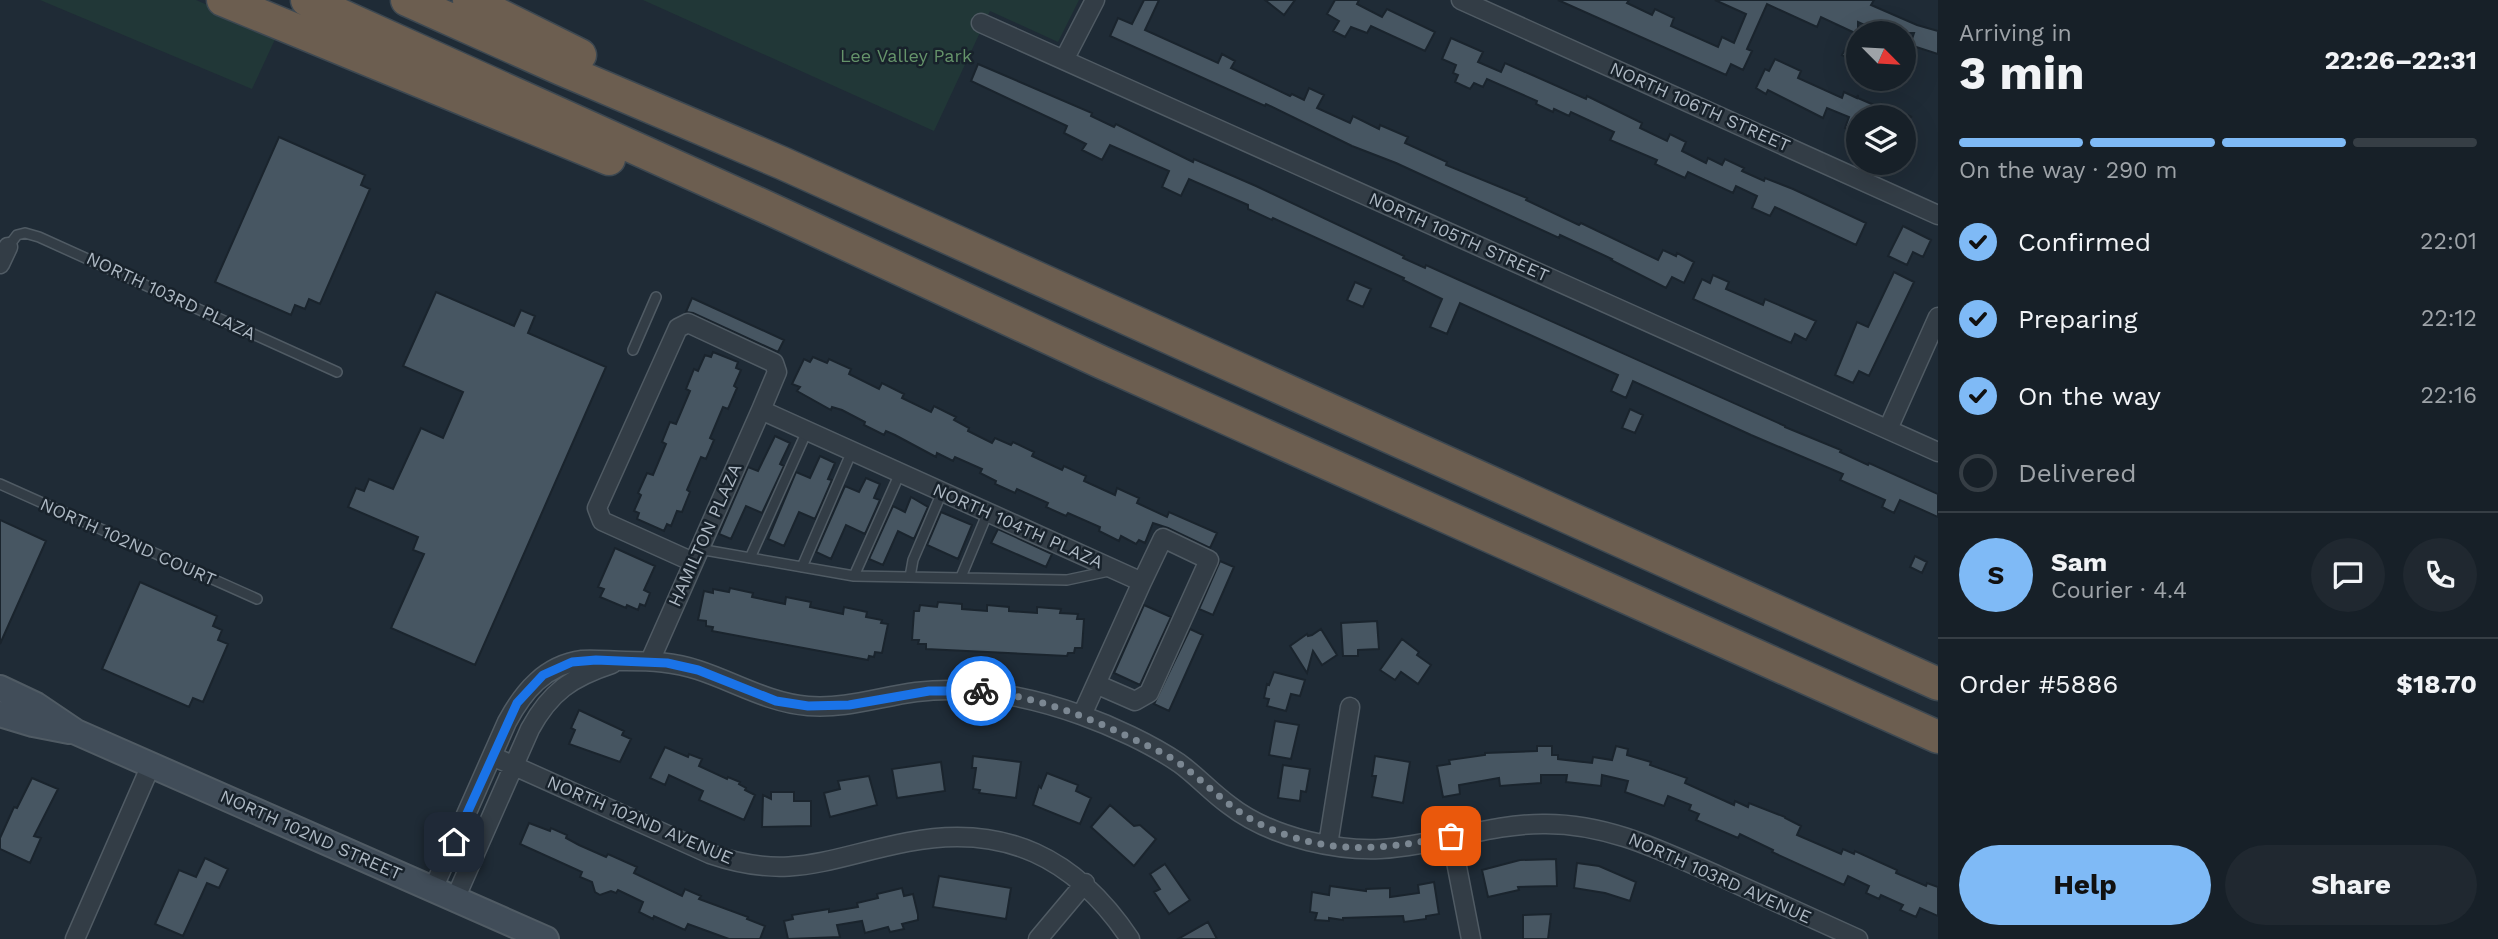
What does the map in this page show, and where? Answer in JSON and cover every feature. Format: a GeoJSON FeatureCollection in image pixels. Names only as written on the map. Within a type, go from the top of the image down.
{"type":"FeatureCollection","features":[{"type":"Feature","properties":{"kind":"highway"},"geometry":{"type":"LineString","coordinates":[[223,0],[709,201],[923,282]]}},
{"type":"Feature","properties":{"kind":"highway"},"geometry":{"type":"LineString","coordinates":[[307,0],[768,208],[923,282],[1938,737]]}},
{"type":"Feature","properties":{"kind":"highway"},"geometry":{"type":"LineString","coordinates":[[407,0],[574,75],[782,163],[1938,684]]}},
{"type":"Feature","properties":{"kind":"highway"},"geometry":{"type":"LineString","coordinates":[[469,0],[650,91],[782,163]]}},
{"type":"Feature","properties":{"kind":"main road","name":"NORTH 102ND STREET"},"geometry":{"type":"LineString","coordinates":[[0,688],[36,705],[76,732],[546,939]]}},
{"type":"Feature","properties":{"kind":"main road","name":"NORTH 102ND STREET"},"geometry":{"type":"LineString","coordinates":[[0,714],[76,732]]}},
{"type":"Feature","properties":{"kind":"street"},"geometry":{"type":"LineString","coordinates":[[1064,60],[1095,0]]}},
{"type":"Feature","properties":{"kind":"street","name":"NORTH 106TH STREET"},"geometry":{"type":"LineString","coordinates":[[1461,0],[1938,215]]}},
{"type":"Feature","properties":{"kind":"street","name":"NORTH 105TH STREET"},"geometry":{"type":"LineString","coordinates":[[981,23],[1938,452]]}},
{"type":"Feature","properties":{"kind":"street"},"geometry":{"type":"LineString","coordinates":[[0,264],[8,247]]}},
{"type":"Feature","properties":{"kind":"street"},"geometry":{"type":"LineString","coordinates":[[1888,429],[1938,317]]}},
{"type":"Feature","properties":{"kind":"street","name":"HAMILTON PLAZA"},"geometry":{"type":"LineString","coordinates":[[650,661],[777,372],[774,363],[688,323],[678,328],[597,508],[602,521],[696,556]]}},
{"type":"Feature","properties":{"kind":"street","name":"NORTH 104TH PLAZA"},"geometry":{"type":"LineString","coordinates":[[761,410],[1142,582]]}},
{"type":"Feature","properties":{"kind":"street"},"geometry":{"type":"LineString","coordinates":[[1082,715],[1142,582],[1163,538],[1209,560],[1149,693],[1135,701],[1096,684]]}},
{"type":"Feature","properties":{"kind":"street"},"geometry":{"type":"LineString","coordinates":[[444,894],[514,766],[537,716],[555,694],[590,671],[622,661]]}},
{"type":"Feature","properties":{"kind":"street","name":"NORTH 103RD AVENUE"},"geometry":{"type":"LineString","coordinates":[[444,894],[492,757],[517,703],[543,675],[572,662],[650,661],[682,666],[776,701],[808,706],[849,705],[921,692],[968,690],[1013,695],[1082,715],[1162,753],[1191,772],[1228,804],[1263,826],[1284,834],[1348,849],[1380,849],[1502,827],[1544,824],[1581,826],[1615,833],[1663,851],[1858,939]]}},
{"type":"Feature","properties":{"kind":"street"},"geometry":{"type":"LineString","coordinates":[[1328,845],[1350,708]]}},
{"type":"Feature","properties":{"kind":"street","name":"NORTH 102ND AVENUE"},"geometry":{"type":"LineString","coordinates":[[492,757],[710,854],[745,865],[774,868],[805,866],[906,842],[961,836],[999,841],[1032,851],[1085,883],[1109,909],[1130,939]]}},
{"type":"Feature","properties":{"kind":"street"},"geometry":{"type":"LineString","coordinates":[[75,939],[151,765]]}},
{"type":"Feature","properties":{"kind":"street"},"geometry":{"type":"LineString","coordinates":[[1451,836],[1471,939]]}},
{"type":"Feature","properties":{"kind":"street"},"geometry":{"type":"LineString","coordinates":[[1038,939],[1085,883]]}},
{"type":"Feature","properties":{"kind":"lane","name":"NORTH 103RD PLAZA"},"geometry":{"type":"LineString","coordinates":[[8,247],[17,235],[28,233],[39,237],[337,372]]}},
{"type":"Feature","properties":{"kind":"lane"},"geometry":{"type":"LineString","coordinates":[[633,350],[656,297]]}},
{"type":"Feature","properties":{"kind":"lane"},"geometry":{"type":"LineString","coordinates":[[750,558],[807,431]]}},
{"type":"Feature","properties":{"kind":"lane"},"geometry":{"type":"LineString","coordinates":[[802,567],[852,451]]}},
{"type":"Feature","properties":{"kind":"lane"},"geometry":{"type":"LineString","coordinates":[[854,576],[900,473]]}},
{"type":"Feature","properties":{"kind":"lane","name":"NORTH 102ND COURT"},"geometry":{"type":"LineString","coordinates":[[0,484],[257,599]]}},
{"type":"Feature","properties":{"kind":"lane"},"geometry":{"type":"LineString","coordinates":[[911,577],[913,560],[942,492]]}},
{"type":"Feature","properties":{"kind":"lane"},"geometry":{"type":"LineString","coordinates":[[961,577],[988,512]]}},
{"type":"Feature","properties":{"kind":"lane"},"geometry":{"type":"LineString","coordinates":[[696,556],[750,558],[854,576],[1067,580],[1115,570]]}},
{"type":"Feature","properties":{"kind":"green space"},"geometry":{"type":"Polygon","coordinates":[[[40,0],[196,0],[277,35],[252,89],[40,0]]]}},
{"type":"Feature","properties":{"kind":"green space","name":"Lee Valley Park"},"geometry":{"type":"Polygon","coordinates":[[[643,0],[1079,0],[1058,42],[990,11],[934,131],[643,0]]]}},
{"type":"Feature","properties":{"kind":"building"},"geometry":{"type":"Polygon","coordinates":[[[1144,0],[1159,0],[1145,30],[1218,63],[1222,54],[1235,61],[1231,68],[1290,96],[1292,94],[1304,100],[1309,88],[1324,95],[1317,108],[1350,123],[1353,116],[1379,129],[1380,125],[1408,137],[1405,143],[1447,162],[1446,165],[1527,198],[1526,200],[1658,260],[1663,250],[1676,256],[1677,253],[1694,262],[1684,283],[1672,277],[1666,288],[1560,235],[1559,238],[1110,36],[1118,18],[1132,24],[1144,0]]]}},
{"type":"Feature","properties":{"kind":"building"},"geometry":{"type":"Polygon","coordinates":[[[1265,0],[1295,0],[1284,15],[1265,0]]]}},
{"type":"Feature","properties":{"kind":"building"},"geometry":{"type":"Polygon","coordinates":[[[1335,0],[1359,0],[1357,4],[1382,17],[1387,9],[1435,32],[1425,51],[1371,26],[1367,33],[1351,27],[1345,37],[1333,31],[1339,21],[1327,14],[1335,0]]]}},
{"type":"Feature","properties":{"kind":"building"},"geometry":{"type":"Polygon","coordinates":[[[1558,0],[1629,0],[1627,3],[1652,15],[1655,9],[1674,18],[1671,26],[1718,47],[1722,37],[1734,43],[1746,14],[1715,0],[1874,0],[1871,5],[1908,21],[1846,21],[1846,29],[1821,17],[1817,27],[1767,4],[1747,49],[1752,51],[1743,70],[1731,64],[1726,75],[1558,0]]]}},
{"type":"Feature","properties":{"kind":"building"},"geometry":{"type":"Polygon","coordinates":[[[1916,25],[1938,31],[1938,54],[1916,47],[1916,25]]]}},
{"type":"Feature","properties":{"kind":"building"},"geometry":{"type":"Polygon","coordinates":[[[1451,38],[1483,52],[1478,62],[1501,72],[1505,63],[1586,99],[1587,96],[1642,123],[1640,128],[1667,141],[1670,134],[1686,142],[1682,151],[1706,163],[1708,158],[1722,165],[1725,159],[1764,181],[1765,178],[1793,189],[1866,223],[1856,245],[1775,207],[1770,216],[1752,208],[1757,196],[1736,186],[1733,193],[1688,172],[1685,178],[1655,164],[1657,160],[1610,140],[1614,132],[1571,112],[1569,116],[1554,109],[1553,112],[1536,104],[1537,101],[1487,79],[1483,87],[1474,83],[1470,89],[1455,82],[1458,75],[1453,73],[1456,65],[1442,59],[1451,38]]]}},
{"type":"Feature","properties":{"kind":"building"},"geometry":{"type":"Polygon","coordinates":[[[1775,59],[1801,71],[1798,78],[1842,98],[1844,92],[1857,98],[1858,95],[1858,98],[1874,105],[1846,105],[1846,116],[1827,108],[1823,118],[1768,90],[1766,94],[1756,88],[1765,69],[1769,71],[1775,59]]]}},
{"type":"Feature","properties":{"kind":"building"},"geometry":{"type":"Polygon","coordinates":[[[978,64],[1092,113],[1091,116],[1114,127],[1116,124],[1193,162],[1194,159],[1256,186],[1425,268],[1426,265],[1841,450],[1840,452],[1868,465],[1869,463],[1938,494],[1938,517],[1900,500],[1894,513],[1882,507],[1885,500],[1840,480],[1843,474],[1633,381],[1626,398],[1611,391],[1618,375],[1460,303],[1447,334],[1430,327],[1442,299],[1403,280],[1404,278],[1248,209],[1248,205],[1189,179],[1181,196],[1162,187],[1169,171],[1110,145],[1102,160],[1082,150],[1086,144],[1064,133],[1067,126],[971,81],[978,64]]]}},
{"type":"Feature","properties":{"kind":"building"},"geometry":{"type":"Polygon","coordinates":[[[279,137],[365,175],[361,185],[370,189],[320,304],[309,299],[305,309],[295,305],[291,315],[215,282],[279,137]]]}},
{"type":"Feature","properties":{"kind":"building"},"geometry":{"type":"Polygon","coordinates":[[[1903,226],[1931,240],[1923,257],[1913,252],[1907,265],[1888,256],[1903,226]]]}},
{"type":"Feature","properties":{"kind":"building"},"geometry":{"type":"Polygon","coordinates":[[[1894,272],[1914,282],[1869,376],[1859,371],[1853,383],[1835,375],[1857,322],[1868,327],[1894,272]]]}},
{"type":"Feature","properties":{"kind":"building"},"geometry":{"type":"Polygon","coordinates":[[[1713,275],[1729,282],[1726,289],[1763,305],[1765,299],[1816,321],[1806,340],[1795,334],[1791,343],[1693,299],[1702,279],[1710,283],[1713,275]]]}},
{"type":"Feature","properties":{"kind":"building"},"geometry":{"type":"Polygon","coordinates":[[[1355,282],[1371,289],[1363,307],[1347,300],[1355,282]]]}},
{"type":"Feature","properties":{"kind":"building"},"geometry":{"type":"Polygon","coordinates":[[[436,292],[514,326],[521,310],[535,316],[528,333],[606,367],[475,665],[391,628],[424,554],[413,550],[418,537],[348,507],[356,488],[364,491],[369,479],[393,489],[421,428],[443,438],[463,392],[403,366],[436,292]]]}},
{"type":"Feature","properties":{"kind":"building"},"geometry":{"type":"Polygon","coordinates":[[[692,298],[784,340],[778,352],[686,312],[692,298]]]}},
{"type":"Feature","properties":{"kind":"building"},"geometry":{"type":"Polygon","coordinates":[[[713,352],[738,362],[736,368],[741,370],[734,386],[737,388],[728,409],[723,407],[710,438],[714,440],[706,459],[701,457],[687,490],[690,492],[682,512],[677,511],[671,526],[667,524],[664,531],[637,519],[639,513],[634,511],[641,495],[638,493],[647,473],[653,475],[666,444],[662,442],[670,422],[676,424],[690,391],[686,389],[694,369],[698,371],[705,355],[711,357],[713,352]]]}},
{"type":"Feature","properties":{"kind":"building"},"geometry":{"type":"Polygon","coordinates":[[[813,357],[827,363],[829,359],[851,369],[849,374],[879,389],[882,383],[904,394],[902,398],[931,412],[934,406],[956,417],[954,420],[969,428],[968,431],[992,443],[995,438],[1011,445],[1013,442],[1034,452],[1032,456],[1062,470],[1064,466],[1086,476],[1084,481],[1115,495],[1117,488],[1139,498],[1137,503],[1167,517],[1169,512],[1217,533],[1210,548],[1153,523],[1145,543],[1139,540],[1136,544],[1121,536],[1119,541],[1099,531],[1100,527],[1046,507],[1048,503],[1017,489],[1015,493],[995,484],[996,481],[980,473],[982,469],[955,457],[953,461],[937,453],[936,457],[886,431],[884,435],[864,425],[865,422],[842,410],[832,407],[831,410],[797,391],[800,387],[792,384],[804,359],[810,362],[813,357]]]}},
{"type":"Feature","properties":{"kind":"building"},"geometry":{"type":"Polygon","coordinates":[[[1630,409],[1643,415],[1635,433],[1622,428],[1630,409]]]}},
{"type":"Feature","properties":{"kind":"building"},"geometry":{"type":"Polygon","coordinates":[[[775,436],[790,443],[780,464],[784,466],[762,513],[746,506],[731,539],[719,534],[748,467],[758,471],[775,436]]]}},
{"type":"Feature","properties":{"kind":"building"},"geometry":{"type":"Polygon","coordinates":[[[820,456],[835,463],[828,479],[832,480],[815,519],[799,512],[784,546],[768,539],[796,472],[810,478],[820,456]]]}},
{"type":"Feature","properties":{"kind":"building"},"geometry":{"type":"Polygon","coordinates":[[[866,478],[880,484],[874,498],[880,500],[865,534],[846,525],[831,559],[816,552],[845,486],[859,492],[866,478]]]}},
{"type":"Feature","properties":{"kind":"building"},"geometry":{"type":"Polygon","coordinates":[[[911,497],[928,507],[914,539],[898,531],[883,565],[869,559],[893,506],[905,512],[911,497]]]}},
{"type":"Feature","properties":{"kind":"building"},"geometry":{"type":"Polygon","coordinates":[[[941,512],[972,525],[958,559],[927,545],[941,512]]]}},
{"type":"Feature","properties":{"kind":"building"},"geometry":{"type":"Polygon","coordinates":[[[0,520],[46,541],[0,644],[0,520]]]}},
{"type":"Feature","properties":{"kind":"building"},"geometry":{"type":"Polygon","coordinates":[[[998,529],[1052,554],[1046,567],[991,543],[998,529]]]}},
{"type":"Feature","properties":{"kind":"building"},"geometry":{"type":"Polygon","coordinates":[[[615,548],[655,566],[644,590],[650,593],[645,606],[640,604],[638,610],[600,597],[604,589],[598,587],[615,548]]]}},
{"type":"Feature","properties":{"kind":"building"},"geometry":{"type":"Polygon","coordinates":[[[1915,556],[1927,562],[1922,573],[1910,567],[1915,556]]]}},
{"type":"Feature","properties":{"kind":"building"},"geometry":{"type":"Polygon","coordinates":[[[1220,561],[1234,567],[1213,615],[1199,609],[1220,561]]]}},
{"type":"Feature","properties":{"kind":"building"},"geometry":{"type":"Polygon","coordinates":[[[140,582],[217,616],[213,626],[222,630],[218,640],[228,644],[203,702],[193,698],[189,707],[102,669],[140,582]]]}},
{"type":"Feature","properties":{"kind":"building"},"geometry":{"type":"Polygon","coordinates":[[[730,588],[753,593],[752,597],[785,604],[786,597],[811,602],[810,607],[843,614],[844,607],[867,612],[866,617],[888,624],[882,653],[875,652],[874,657],[869,656],[868,660],[712,631],[713,627],[706,626],[706,621],[698,620],[704,591],[713,593],[713,589],[729,592],[730,588]]]}},
{"type":"Feature","properties":{"kind":"building"},"geometry":{"type":"Polygon","coordinates":[[[938,602],[962,604],[962,609],[987,611],[987,605],[1009,607],[1009,611],[1037,613],[1037,607],[1078,614],[1077,619],[1084,619],[1082,648],[1075,648],[1074,653],[1068,653],[1067,656],[926,649],[926,644],[918,644],[919,640],[912,640],[914,611],[919,611],[920,605],[937,607],[938,602]]]}},
{"type":"Feature","properties":{"kind":"building"},"geometry":{"type":"Polygon","coordinates":[[[1144,605],[1171,617],[1140,685],[1114,673],[1144,605]]]}},
{"type":"Feature","properties":{"kind":"building"},"geometry":{"type":"Polygon","coordinates":[[[1377,621],[1379,649],[1358,650],[1358,656],[1343,656],[1341,623],[1377,621]]]}},
{"type":"Feature","properties":{"kind":"building"},"geometry":{"type":"Polygon","coordinates":[[[1190,629],[1203,635],[1169,711],[1154,704],[1190,629]]]}},
{"type":"Feature","properties":{"kind":"building"},"geometry":{"type":"Polygon","coordinates":[[[1321,629],[1337,655],[1322,665],[1313,651],[1307,673],[1290,646],[1307,634],[1312,635],[1321,629]]]}},
{"type":"Feature","properties":{"kind":"building"},"geometry":{"type":"Polygon","coordinates":[[[1402,639],[1431,665],[1418,684],[1401,672],[1395,680],[1380,670],[1402,639]]]}},
{"type":"Feature","properties":{"kind":"building"},"geometry":{"type":"Polygon","coordinates":[[[1274,672],[1305,680],[1300,696],[1291,694],[1286,711],[1267,706],[1269,699],[1264,698],[1267,684],[1269,685],[1274,672]]]}},
{"type":"Feature","properties":{"kind":"building"},"geometry":{"type":"Polygon","coordinates":[[[579,710],[624,731],[622,735],[631,739],[620,762],[569,744],[575,730],[571,728],[579,710]]]}},
{"type":"Feature","properties":{"kind":"building"},"geometry":{"type":"Polygon","coordinates":[[[1275,721],[1299,725],[1291,759],[1269,755],[1275,721]]]}},
{"type":"Feature","properties":{"kind":"building"},"geometry":{"type":"Polygon","coordinates":[[[1537,746],[1552,746],[1552,755],[1558,755],[1558,759],[1592,763],[1593,757],[1612,760],[1616,746],[1628,749],[1627,755],[1687,778],[1685,783],[1734,805],[1735,801],[1748,807],[1749,803],[1785,817],[1801,826],[1797,835],[1841,854],[1843,849],[1854,854],[1855,851],[1897,870],[1896,873],[1926,886],[1927,883],[1938,887],[1938,916],[1920,908],[1916,917],[1900,910],[1903,905],[1881,895],[1879,899],[1866,893],[1869,886],[1848,876],[1844,885],[1740,834],[1738,838],[1696,820],[1699,814],[1689,810],[1691,805],[1668,796],[1664,806],[1625,792],[1628,781],[1602,775],[1601,786],[1566,782],[1567,775],[1541,775],[1541,783],[1500,786],[1499,778],[1459,785],[1460,794],[1443,797],[1437,766],[1450,764],[1449,760],[1485,753],[1537,751],[1537,746]]]}},
{"type":"Feature","properties":{"kind":"building"},"geometry":{"type":"Polygon","coordinates":[[[665,747],[688,757],[689,754],[702,759],[699,766],[740,782],[745,790],[755,795],[744,820],[699,800],[703,791],[669,775],[665,785],[650,778],[665,747]]]}},
{"type":"Feature","properties":{"kind":"building"},"geometry":{"type":"Polygon","coordinates":[[[973,756],[1021,762],[1016,798],[979,793],[980,790],[973,789],[976,768],[972,768],[973,756]]]}},
{"type":"Feature","properties":{"kind":"building"},"geometry":{"type":"Polygon","coordinates":[[[1375,756],[1410,762],[1403,803],[1372,797],[1376,776],[1372,776],[1375,756]]]}},
{"type":"Feature","properties":{"kind":"building"},"geometry":{"type":"Polygon","coordinates":[[[941,762],[945,791],[897,798],[892,769],[941,762]]]}},
{"type":"Feature","properties":{"kind":"building"},"geometry":{"type":"Polygon","coordinates":[[[1283,765],[1310,769],[1306,792],[1301,791],[1300,801],[1278,798],[1283,765]]]}},
{"type":"Feature","properties":{"kind":"building"},"geometry":{"type":"Polygon","coordinates":[[[1047,773],[1078,785],[1076,791],[1091,798],[1080,824],[1033,805],[1039,786],[1041,788],[1047,773]]]}},
{"type":"Feature","properties":{"kind":"building"},"geometry":{"type":"Polygon","coordinates":[[[869,776],[877,805],[830,817],[824,793],[840,789],[838,781],[869,776]]]}},
{"type":"Feature","properties":{"kind":"building"},"geometry":{"type":"Polygon","coordinates":[[[32,778],[58,789],[34,836],[41,838],[30,863],[0,849],[0,838],[14,807],[17,808],[32,778]]]}},
{"type":"Feature","properties":{"kind":"building"},"geometry":{"type":"Polygon","coordinates":[[[771,792],[794,792],[794,801],[811,801],[811,826],[762,827],[763,795],[771,799],[771,792]]]}},
{"type":"Feature","properties":{"kind":"building"},"geometry":{"type":"Polygon","coordinates":[[[1110,805],[1134,826],[1140,825],[1156,839],[1134,866],[1091,827],[1110,805]]]}},
{"type":"Feature","properties":{"kind":"building"},"geometry":{"type":"Polygon","coordinates":[[[529,823],[550,831],[551,828],[567,835],[566,838],[579,845],[637,867],[634,873],[682,896],[685,889],[701,896],[699,899],[748,917],[747,919],[765,926],[760,939],[729,939],[688,924],[685,930],[639,912],[643,902],[618,890],[616,893],[611,891],[600,895],[595,892],[592,882],[580,877],[582,872],[520,844],[529,823]]]}},
{"type":"Feature","properties":{"kind":"building"},"geometry":{"type":"Polygon","coordinates":[[[205,858],[228,869],[219,888],[207,883],[183,936],[155,924],[179,870],[196,877],[205,858]]]}},
{"type":"Feature","properties":{"kind":"building"},"geometry":{"type":"Polygon","coordinates":[[[1556,859],[1557,886],[1518,887],[1519,890],[1488,897],[1482,870],[1520,860],[1556,859]]]}},
{"type":"Feature","properties":{"kind":"building"},"geometry":{"type":"Polygon","coordinates":[[[1577,863],[1599,866],[1636,882],[1630,901],[1605,893],[1574,888],[1577,863]]]}},
{"type":"Feature","properties":{"kind":"building"},"geometry":{"type":"Polygon","coordinates":[[[1165,864],[1190,900],[1169,914],[1154,892],[1160,889],[1150,874],[1165,864]]]}},
{"type":"Feature","properties":{"kind":"building"},"geometry":{"type":"Polygon","coordinates":[[[939,876],[1011,888],[1006,919],[933,907],[939,876]]]}},
{"type":"Feature","properties":{"kind":"building"},"geometry":{"type":"Polygon","coordinates":[[[1434,882],[1439,914],[1426,916],[1426,919],[1404,922],[1403,916],[1343,920],[1329,918],[1329,921],[1315,920],[1317,913],[1310,912],[1312,892],[1329,895],[1330,886],[1366,891],[1390,888],[1390,897],[1419,893],[1418,885],[1434,882]]]}},
{"type":"Feature","properties":{"kind":"building"},"geometry":{"type":"Polygon","coordinates":[[[902,888],[904,896],[913,894],[918,915],[918,920],[902,924],[904,929],[890,932],[888,927],[865,933],[862,921],[837,925],[840,937],[788,939],[784,921],[793,919],[792,915],[858,907],[857,903],[878,898],[877,894],[902,888]]]}},
{"type":"Feature","properties":{"kind":"building"},"geometry":{"type":"Polygon","coordinates":[[[1551,914],[1548,939],[1523,939],[1523,915],[1551,914]]]}},
{"type":"Feature","properties":{"kind":"building"},"geometry":{"type":"Polygon","coordinates":[[[1208,922],[1217,939],[1178,939],[1208,922]]]}},
{"type":"Feature","properties":{"kind":"way so far"},"geometry":{"type":"LineString","coordinates":[[981,691],[1032,700],[1100,723],[1162,753],[1191,772],[1245,816],[1284,834],[1348,849],[1404,846],[1451,836]]}},
{"type":"Feature","properties":{"kind":"route"},"geometry":{"type":"LineString","coordinates":[[454,842],[517,703],[543,675],[572,662],[596,660],[667,663],[698,670],[776,701],[808,706],[828,707],[872,702],[914,692],[981,691]]}}]}
